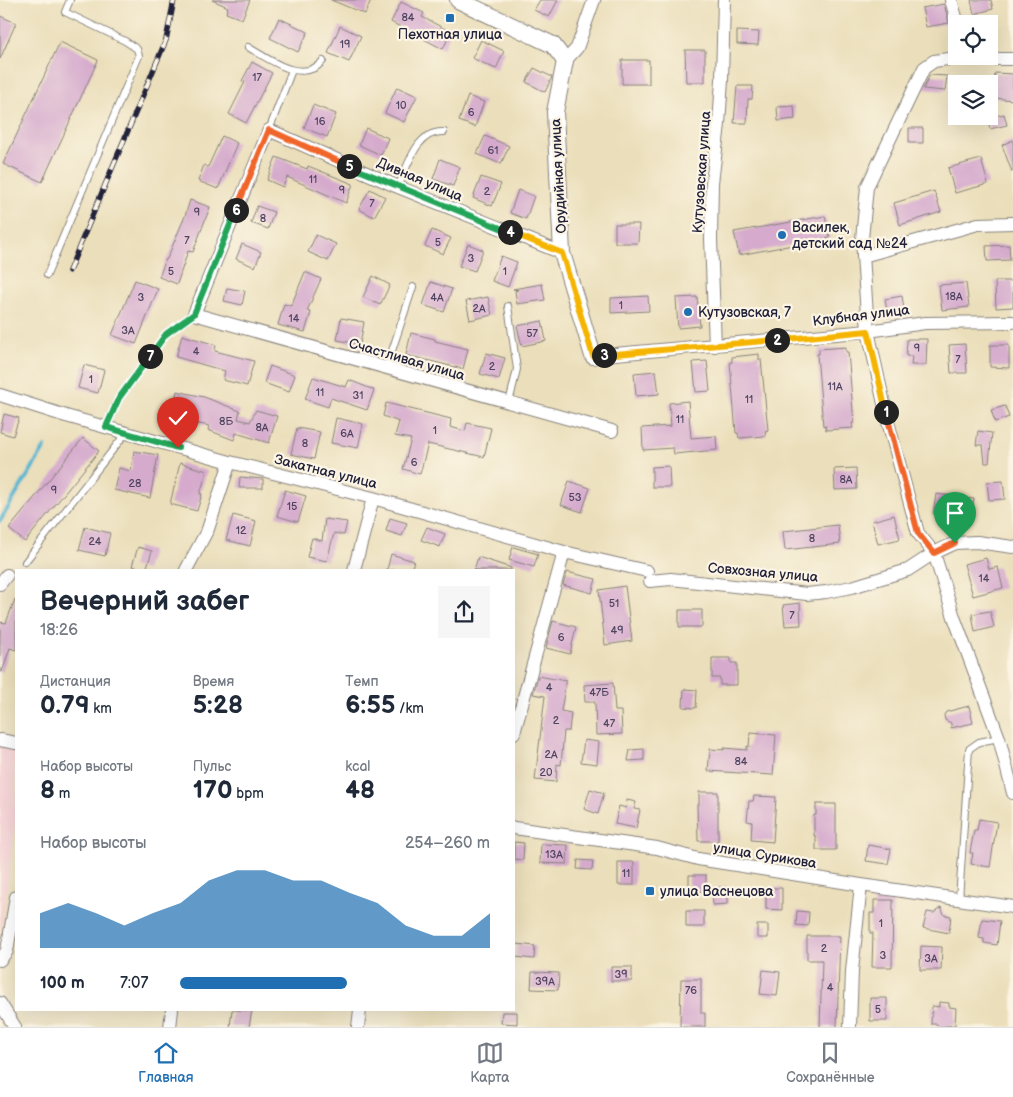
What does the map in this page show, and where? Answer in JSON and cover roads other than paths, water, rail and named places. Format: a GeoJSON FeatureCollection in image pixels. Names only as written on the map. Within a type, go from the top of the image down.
{"type":"FeatureCollection","features":[{"type":"Feature","properties":{"kind":"street"},"geometry":{"type":"LineString","coordinates":[[458,0],[553,45],[566,60]]}},
{"type":"Feature","properties":{"kind":"street","name":"Орудийная улица"},"geometry":{"type":"LineString","coordinates":[[593,356],[562,253],[555,112],[566,60],[577,48],[594,0]]}},
{"type":"Feature","properties":{"kind":"street","name":"Кутузовская улица"},"geometry":{"type":"LineString","coordinates":[[715,346],[711,239],[712,183],[722,80],[724,0]]}},
{"type":"Feature","properties":{"kind":"street"},"geometry":{"type":"LineString","coordinates":[[952,0],[956,15]]}},
{"type":"Feature","properties":{"kind":"street"},"geometry":{"type":"LineString","coordinates":[[998,59],[1013,60]]}},
{"type":"Feature","properties":{"kind":"street"},"geometry":{"type":"LineString","coordinates":[[948,60],[934,61],[924,68],[867,187],[862,238],[868,331],[888,422],[918,533],[934,553],[954,617],[999,738],[1013,793]]}},
{"type":"Feature","properties":{"kind":"street"},"geometry":{"type":"LineString","coordinates":[[194,314],[269,130]]}},
{"type":"Feature","properties":{"kind":"street","name":"Дивная улица"},"geometry":{"type":"LineString","coordinates":[[269,130],[398,187],[562,253]]}},
{"type":"Feature","properties":{"kind":"street"},"geometry":{"type":"LineString","coordinates":[[863,256],[978,224],[1013,223]]}},
{"type":"Feature","properties":{"kind":"street","name":"Счастливая улица"},"geometry":{"type":"LineString","coordinates":[[194,314],[612,432]]}},
{"type":"Feature","properties":{"kind":"street","name":"Клубная улица"},"geometry":{"type":"LineString","coordinates":[[593,356],[868,331],[925,323],[1013,322]]}},
{"type":"Feature","properties":{"kind":"street","name":"Закатная улица"},"geometry":{"type":"LineString","coordinates":[[0,395],[126,433],[230,462],[373,498],[648,576]]}},
{"type":"Feature","properties":{"kind":"street"},"geometry":{"type":"LineString","coordinates":[[187,569],[208,529],[230,462]]}},
{"type":"Feature","properties":{"kind":"street"},"geometry":{"type":"LineString","coordinates":[[354,569],[373,498]]}},
{"type":"Feature","properties":{"kind":"street","name":"Совхозная улица"},"geometry":{"type":"LineString","coordinates":[[648,576],[807,594],[852,587],[908,570],[934,553],[955,543],[977,542],[1013,548]]}},
{"type":"Feature","properties":{"kind":"street"},"geometry":{"type":"LineString","coordinates":[[515,729],[564,552]]}},
{"type":"Feature","properties":{"kind":"street"},"geometry":{"type":"LineString","coordinates":[[0,740],[15,743]]}},
{"type":"Feature","properties":{"kind":"street","name":"улица Сурикова"},"geometry":{"type":"LineString","coordinates":[[515,828],[657,848],[698,859],[1013,907]]}},
{"type":"Feature","properties":{"kind":"street"},"geometry":{"type":"LineString","coordinates":[[850,1027],[852,972],[861,885]]}},
{"type":"Feature","properties":{"kind":"street"},"geometry":{"type":"LineString","coordinates":[[0,960],[6,951],[15,902]]}},
{"type":"Feature","properties":{"kind":"street"},"geometry":{"type":"LineString","coordinates":[[0,1003],[15,1027]]}},
{"type":"Feature","properties":{"kind":"street"},"geometry":{"type":"LineString","coordinates":[[170,1027],[172,1011]]}},
{"type":"Feature","properties":{"kind":"street"},"geometry":{"type":"LineString","coordinates":[[358,1027],[360,1011]]}},
{"type":"Feature","properties":{"kind":"lane"},"geometry":{"type":"LineString","coordinates":[[47,275],[139,59],[137,49],[126,41],[65,12],[70,0]]}},
{"type":"Feature","properties":{"kind":"lane"},"geometry":{"type":"LineString","coordinates":[[248,47],[292,70],[307,71],[318,68],[323,61]]}},
{"type":"Feature","properties":{"kind":"lane"},"geometry":{"type":"LineString","coordinates":[[269,130],[292,70]]}},
{"type":"Feature","properties":{"kind":"lane"},"geometry":{"type":"LineString","coordinates":[[398,187],[418,144],[428,135],[444,132]]}},
{"type":"Feature","properties":{"kind":"lane"},"geometry":{"type":"LineString","coordinates":[[386,369],[413,287]]}},
{"type":"Feature","properties":{"kind":"lane"},"geometry":{"type":"LineString","coordinates":[[508,306],[517,369],[509,403]]}},
{"type":"Feature","properties":{"kind":"lane"},"geometry":{"type":"LineString","coordinates":[[106,427],[119,398],[166,334],[194,314]]}},
{"type":"Feature","properties":{"kind":"lane"},"geometry":{"type":"LineString","coordinates":[[25,562],[126,433]]}},
{"type":"Feature","properties":{"kind":"lane"},"geometry":{"type":"LineString","coordinates":[[959,900],[969,749],[979,742],[999,738]]}},
{"type":"Feature","properties":{"kind":"waterway"},"geometry":{"type":"LineString","coordinates":[[0,521],[45,447]]}},
{"type":"Feature","properties":{"kind":"railway"},"geometry":{"type":"LineString","coordinates":[[69,271],[166,40],[174,0]]}},
{"type":"Feature","properties":{"kind":"place","name":"Пехотная улица"},"geometry":{"type":"Point","coordinates":[450,18]}},
{"type":"Feature","properties":{"kind":"place","name":"Василек, детский сад №24"},"geometry":{"type":"Point","coordinates":[782,235]}},
{"type":"Feature","properties":{"kind":"place","name":"Кутузовская, 7"},"geometry":{"type":"Point","coordinates":[688,312]}},
{"type":"Feature","properties":{"kind":"place","name":"улица Васнецова"},"geometry":{"type":"Point","coordinates":[650,891]}}]}
